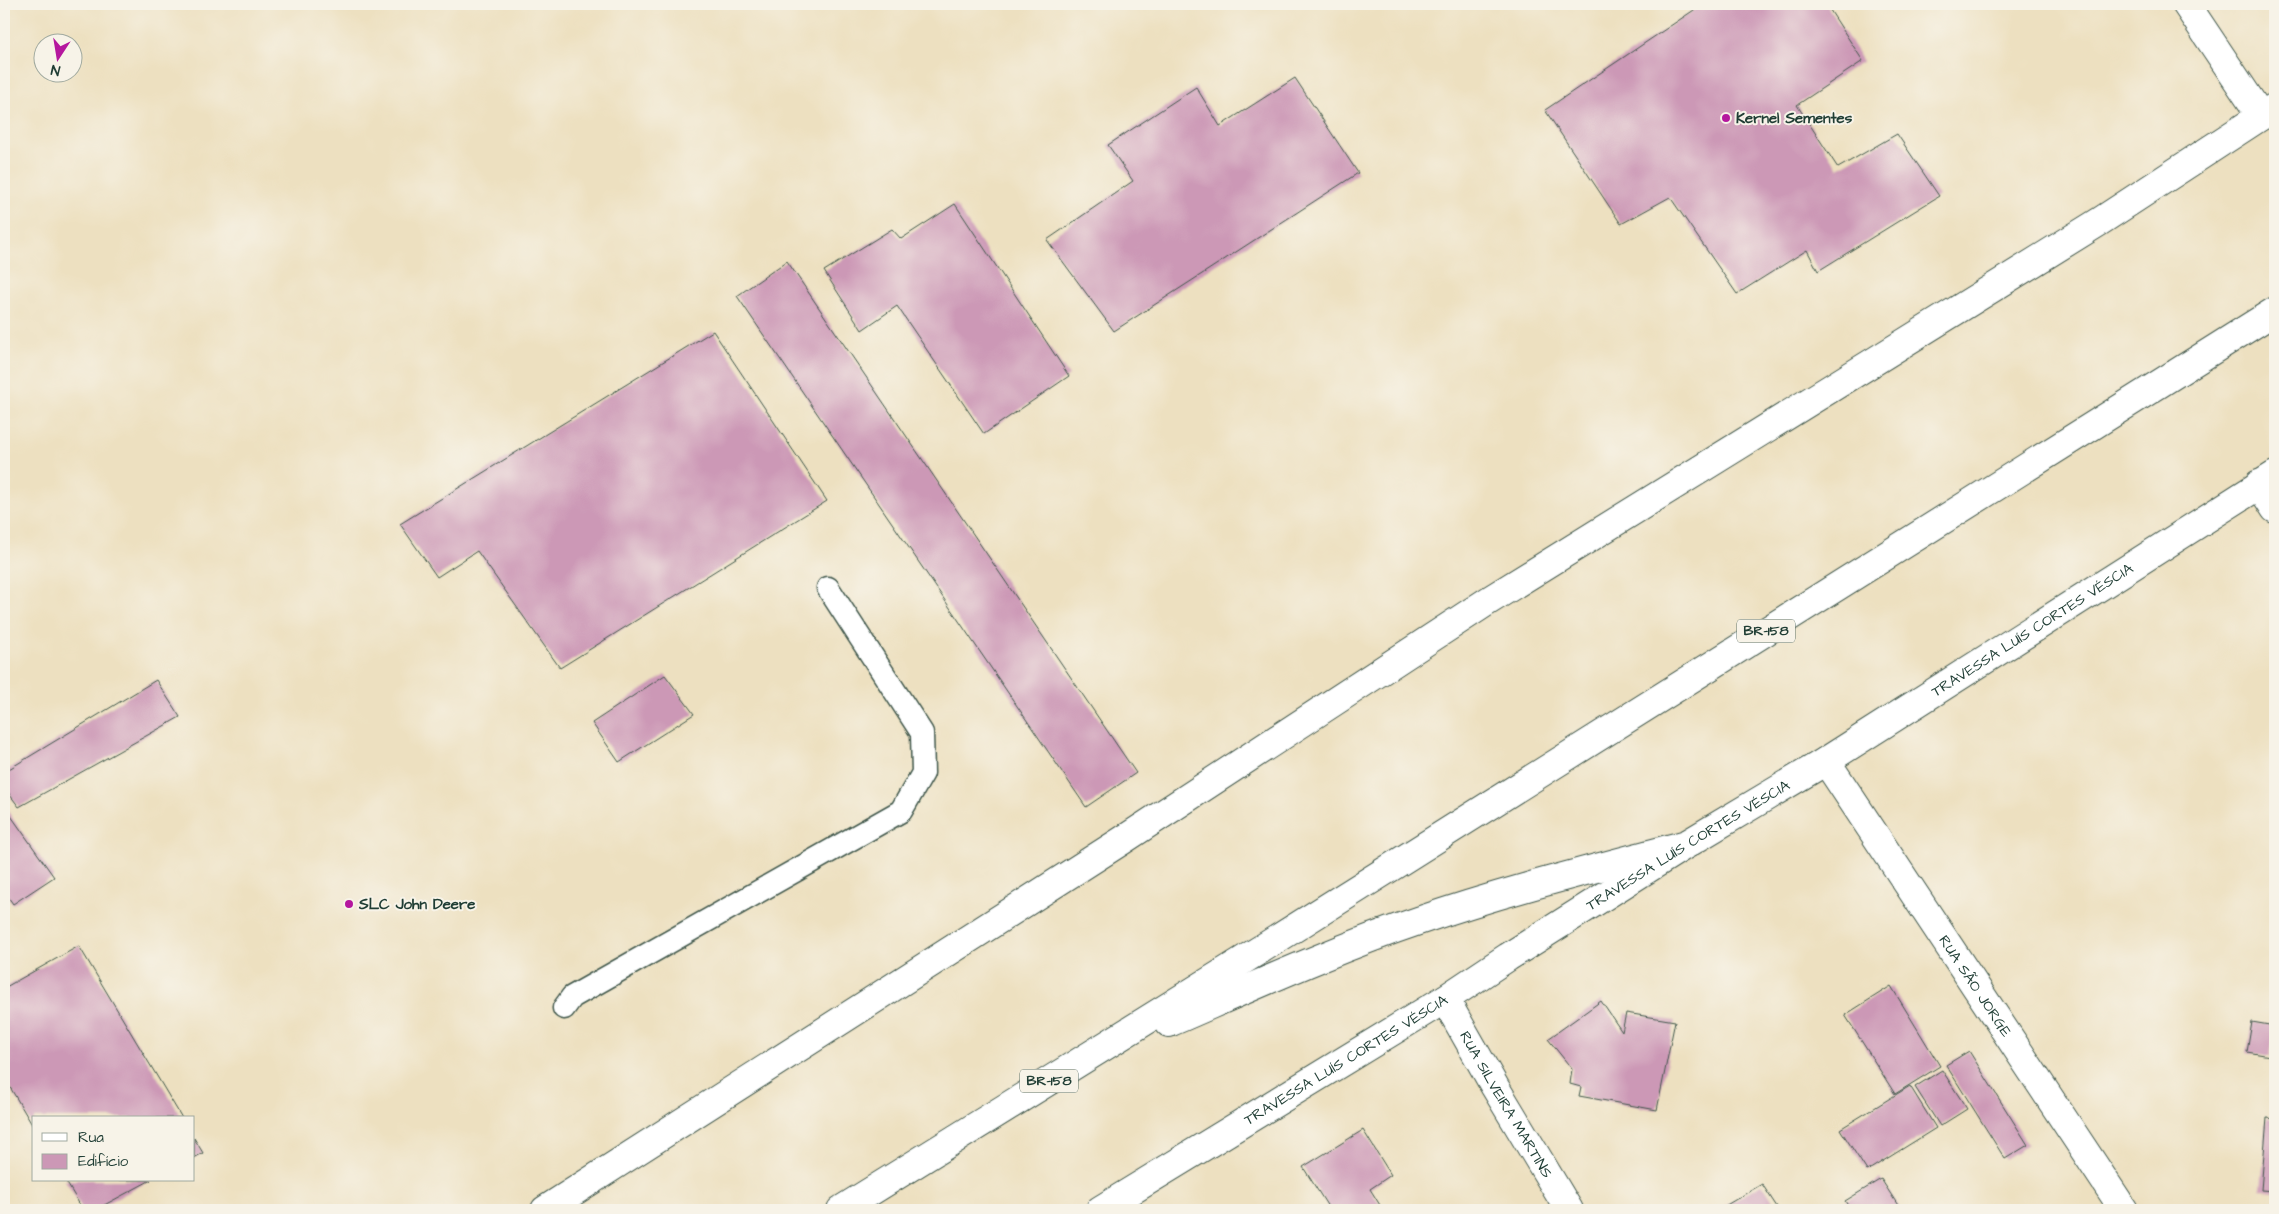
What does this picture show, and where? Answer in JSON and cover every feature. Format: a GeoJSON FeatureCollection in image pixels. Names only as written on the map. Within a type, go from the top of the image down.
{"type":"FeatureCollection","features":[{"type":"Feature","properties":{"kind":"main road"},"geometry":{"type":"LineString","coordinates":[[544,1210],[1123,840],[1488,601],[2099,222],[2268,111],[2186,4]]}},
{"type":"Feature","properties":{"kind":"main road","name":"BR-158"},"geometry":{"type":"LineString","coordinates":[[841,1210],[2275,311]]}},
{"type":"Feature","properties":{"kind":"main road"},"geometry":{"type":"LineString","coordinates":[[2267,479],[2275,509]]}},
{"type":"Feature","properties":{"kind":"main road","name":"TRAVESSA LUÍS CORTES VÉSCIA"},"geometry":{"type":"LineString","coordinates":[[1100,1210],[1445,999],[1687,844],[1826,761],[2267,479]]}},
{"type":"Feature","properties":{"kind":"main road","name":"RUA SÃO JORGE"},"geometry":{"type":"LineString","coordinates":[[1826,761],[2124,1210]]}},
{"type":"Feature","properties":{"kind":"main road"},"geometry":{"type":"LineString","coordinates":[[1082,1060],[1290,970],[1421,920],[1530,886],[1687,844]]}},
{"type":"Feature","properties":{"kind":"main road","name":"RUA SILVEIRA MARTINS"},"geometry":{"type":"LineString","coordinates":[[1445,999],[1569,1210]]}},
{"type":"Feature","properties":{"kind":"lane"},"geometry":{"type":"LineString","coordinates":[[564,1008],[572,998],[901,811],[923,773],[922,733],[828,588]]}},
{"type":"Feature","properties":{"kind":"building"},"geometry":{"type":"Polygon","coordinates":[[[1703,4],[1826,4],[1863,61],[1797,105],[1838,168],[1897,134],[1939,196],[1818,271],[1807,250],[1737,294],[1670,197],[1621,224],[1545,110],[1703,4]]]}},
{"type":"Feature","properties":{"kind":"building"},"geometry":{"type":"Polygon","coordinates":[[[1295,78],[1358,173],[1114,331],[1047,240],[1133,181],[1108,145],[1196,87],[1220,126],[1295,78]]]}},
{"type":"Feature","properties":{"kind":"building"},"geometry":{"type":"Polygon","coordinates":[[[955,204],[1069,376],[984,434],[897,306],[862,330],[824,271],[892,229],[901,239],[955,204]]]}},
{"type":"Feature","properties":{"kind":"building"},"geometry":{"type":"Polygon","coordinates":[[[787,261],[1136,773],[1086,807],[737,296],[787,261]]]}},
{"type":"Feature","properties":{"kind":"building"},"geometry":{"type":"Polygon","coordinates":[[[713,331],[827,501],[560,668],[477,551],[437,577],[400,524],[713,331]]]}},
{"type":"Feature","properties":{"kind":"building"},"geometry":{"type":"Polygon","coordinates":[[[665,675],[694,714],[619,762],[592,723],[665,675]]]}},
{"type":"Feature","properties":{"kind":"building"},"geometry":{"type":"Polygon","coordinates":[[[156,680],[180,717],[19,807],[4,787],[4,772],[156,680]]]}},
{"type":"Feature","properties":{"kind":"building"},"geometry":{"type":"Polygon","coordinates":[[[4,806],[54,877],[13,904],[4,891],[4,806]]]}},
{"type":"Feature","properties":{"kind":"building"},"geometry":{"type":"Polygon","coordinates":[[[79,946],[181,1116],[32,1116],[32,1125],[4,1077],[4,988],[79,946]]]}},
{"type":"Feature","properties":{"kind":"building"},"geometry":{"type":"Polygon","coordinates":[[[1891,986],[1940,1066],[1895,1094],[1845,1015],[1891,986]]]}},
{"type":"Feature","properties":{"kind":"building"},"geometry":{"type":"Polygon","coordinates":[[[1601,1001],[1622,1032],[1626,1013],[1675,1021],[1657,1110],[1579,1096],[1581,1087],[1570,1084],[1572,1069],[1548,1039],[1601,1001]]]}},
{"type":"Feature","properties":{"kind":"building"},"geometry":{"type":"Polygon","coordinates":[[[2252,1022],[2275,1026],[2270,1056],[2247,1052],[2252,1022]]]}},
{"type":"Feature","properties":{"kind":"building"},"geometry":{"type":"Polygon","coordinates":[[[1969,1051],[2028,1145],[2005,1159],[1946,1065],[1969,1051]]]}},
{"type":"Feature","properties":{"kind":"building"},"geometry":{"type":"Polygon","coordinates":[[[1942,1070],[1967,1109],[1940,1126],[1915,1087],[1942,1070]]]}},
{"type":"Feature","properties":{"kind":"building"},"geometry":{"type":"Polygon","coordinates":[[[1910,1086],[1936,1128],[1867,1171],[1840,1129],[1910,1086]]]}},
{"type":"Feature","properties":{"kind":"building"},"geometry":{"type":"Polygon","coordinates":[[[2267,1118],[2275,1119],[2275,1191],[2261,1190],[2267,1118]]]}},
{"type":"Feature","properties":{"kind":"building"},"geometry":{"type":"Polygon","coordinates":[[[1363,1130],[1391,1175],[1370,1189],[1383,1210],[1330,1210],[1303,1167],[1363,1130]]]}},
{"type":"Feature","properties":{"kind":"building"},"geometry":{"type":"Polygon","coordinates":[[[195,1140],[203,1153],[195,1157],[195,1140]]]}},
{"type":"Feature","properties":{"kind":"building"},"geometry":{"type":"Polygon","coordinates":[[[1881,1179],[1901,1210],[1851,1210],[1845,1201],[1881,1179]]]}},
{"type":"Feature","properties":{"kind":"building"},"geometry":{"type":"Polygon","coordinates":[[[66,1182],[147,1182],[95,1210],[83,1210],[66,1182]]]}},
{"type":"Feature","properties":{"kind":"building"},"geometry":{"type":"Polygon","coordinates":[[[1762,1184],[1779,1210],[1718,1210],[1762,1184]]]}},
{"type":"Feature","properties":{"kind":"place","name":"Kernel Sementes"},"geometry":{"type":"Point","coordinates":[1726,118]}},
{"type":"Feature","properties":{"kind":"place","name":"SLC John Deere"},"geometry":{"type":"Point","coordinates":[349,904]}}]}
